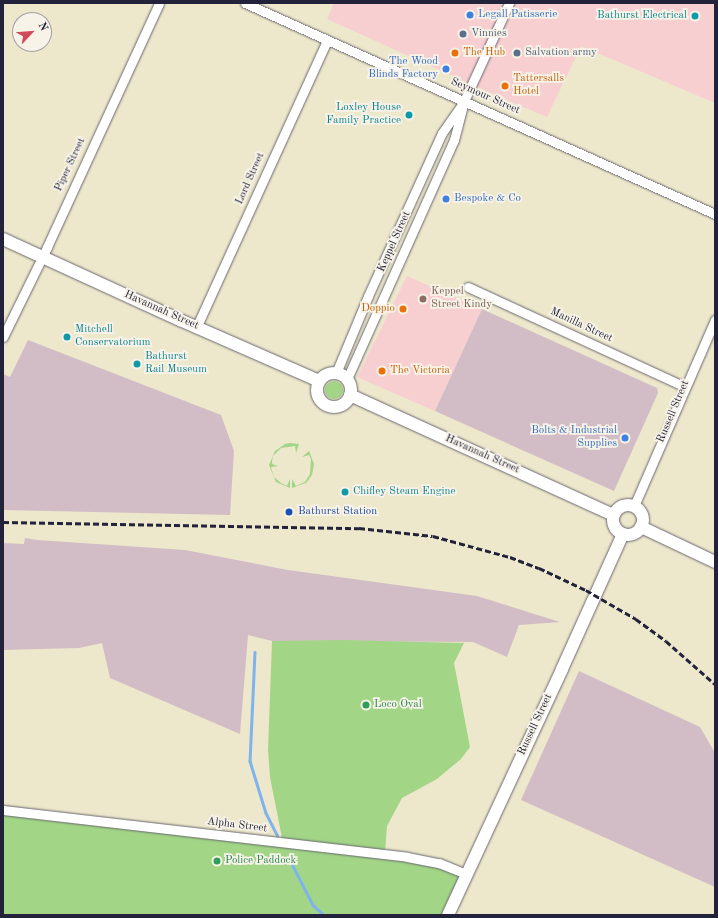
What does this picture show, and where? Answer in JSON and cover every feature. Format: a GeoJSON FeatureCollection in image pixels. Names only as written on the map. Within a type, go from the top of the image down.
{"type":"FeatureCollection","features":[{"type":"Feature","properties":{"kind":"street","name":"Piper Street"},"geometry":{"type":"LineString","coordinates":[[3,337],[42,257],[159,3]]}},
{"type":"Feature","properties":{"kind":"street","name":"Seymour Street"},"geometry":{"type":"LineString","coordinates":[[245,3],[715,214]]}},
{"type":"Feature","properties":{"kind":"street","name":"Keppel Street"},"geometry":{"type":"LineString","coordinates":[[336,373],[368,296],[442,133],[464,101],[509,3]]}},
{"type":"Feature","properties":{"kind":"street","name":"Lord Street"},"geometry":{"type":"LineString","coordinates":[[196,328],[327,40]]}},
{"type":"Feature","properties":{"kind":"street","name":"Keppel Street"},"geometry":{"type":"LineString","coordinates":[[347,378],[454,140],[464,101]]}},
{"type":"Feature","properties":{"kind":"street"},"geometry":{"type":"LineString","coordinates":[[418,185],[430,191]]}},
{"type":"Feature","properties":{"kind":"street","name":"Havannah Street"},"geometry":{"type":"LineString","coordinates":[[3,239],[196,328],[319,381]]}},
{"type":"Feature","properties":{"kind":"street","name":"Manilla Street"},"geometry":{"type":"LineString","coordinates":[[468,287],[685,387]]}},
{"type":"Feature","properties":{"kind":"street"},"geometry":{"type":"LineString","coordinates":[[368,296],[381,303]]}},
{"type":"Feature","properties":{"kind":"street","name":"Russell Street"},"geometry":{"type":"LineString","coordinates":[[634,506],[715,320]]}},
{"type":"Feature","properties":{"kind":"street"},"geometry":{"type":"LineString","coordinates":[[336,373],[347,378],[351,388],[350,395],[340,406],[329,406],[324,403],[318,395],[319,381],[325,375],[336,373]]}},
{"type":"Feature","properties":{"kind":"street","name":"Havannah Street"},"geometry":{"type":"LineString","coordinates":[[350,395],[614,515]]}},
{"type":"Feature","properties":{"kind":"street"},"geometry":{"type":"LineString","coordinates":[[623,506],[634,506],[642,515],[641,527],[631,534],[622,534],[615,528],[614,515],[623,506]]}},
{"type":"Feature","properties":{"kind":"street"},"geometry":{"type":"LineString","coordinates":[[641,527],[715,562]]}},
{"type":"Feature","properties":{"kind":"street","name":"Russell Street"},"geometry":{"type":"LineString","coordinates":[[448,915],[562,669],[622,534]]}},
{"type":"Feature","properties":{"kind":"street","name":"Alpha Street"},"geometry":{"type":"LineString","coordinates":[[3,810],[392,855],[439,863],[466,874]]}},
{"type":"Feature","properties":{"kind":"shaded area"},"geometry":{"type":"Polygon","coordinates":[[[334,3],[715,3],[715,103],[581,46],[547,117],[327,19],[334,3]]]}},
{"type":"Feature","properties":{"kind":"shaded area"},"geometry":{"type":"Polygon","coordinates":[[[407,276],[482,309],[435,411],[357,377],[407,276]]]}},
{"type":"Feature","properties":{"kind":"shaded area"},"geometry":{"type":"Polygon","coordinates":[[[482,309],[657,388],[658,393],[614,491],[435,411],[482,309]]]}},
{"type":"Feature","properties":{"kind":"shaded area"},"geometry":{"type":"Polygon","coordinates":[[[28,340],[221,415],[234,451],[230,515],[3,510],[3,374],[10,377],[28,340]]]}},
{"type":"Feature","properties":{"kind":"shaded area"},"geometry":{"type":"Polygon","coordinates":[[[25,538],[185,550],[288,570],[477,596],[560,622],[519,625],[507,657],[473,642],[272,641],[248,635],[240,734],[110,678],[102,643],[79,648],[3,650],[3,543],[24,544],[25,538]]]}},
{"type":"Feature","properties":{"kind":"shaded area"},"geometry":{"type":"Polygon","coordinates":[[[579,671],[700,727],[715,753],[715,887],[521,800],[579,671]]]}},
{"type":"Feature","properties":{"kind":"green space"},"geometry":{"type":"Polygon","coordinates":[[[334,381],[340,384],[343,390],[340,396],[334,399],[328,396],[325,390],[328,384],[334,381]]]}},
{"type":"Feature","properties":{"kind":"green space"},"geometry":{"type":"Polygon","coordinates":[[[285,444],[299,444],[296,453],[295,446],[281,448],[273,456],[272,461],[272,464],[278,466],[271,467],[274,477],[281,483],[287,486],[290,479],[290,488],[276,482],[269,465],[275,451],[285,444]]]}},
{"type":"Feature","properties":{"kind":"green space"},"geometry":{"type":"Polygon","coordinates":[[[309,451],[314,464],[312,475],[306,483],[292,488],[292,479],[296,486],[305,482],[310,474],[311,459],[309,455],[302,457],[309,451]]]}},
{"type":"Feature","properties":{"kind":"green space"},"geometry":{"type":"Polygon","coordinates":[[[342,640],[464,643],[454,663],[470,747],[461,759],[437,779],[402,798],[387,826],[385,853],[466,874],[448,915],[3,915],[3,810],[283,843],[270,777],[268,750],[272,641],[342,640]]]}},
{"type":"Feature","properties":{"kind":"waterway"},"geometry":{"type":"LineString","coordinates":[[255,652],[250,761],[266,813],[277,835]]}},
{"type":"Feature","properties":{"kind":"waterway"},"geometry":{"type":"LineString","coordinates":[[290,860],[313,905],[324,915]]}},
{"type":"Feature","properties":{"kind":"railway"},"geometry":{"type":"LineString","coordinates":[[3,522],[359,528],[433,536],[510,557],[539,568],[586,590],[636,619],[666,641],[715,684]]}},
{"type":"Feature","properties":{"kind":"place","name":"Legall Patisserie"},"geometry":{"type":"Point","coordinates":[470,15]}},
{"type":"Feature","properties":{"kind":"place","name":"Bathurst Electrical"},"geometry":{"type":"Point","coordinates":[695,16]}},
{"type":"Feature","properties":{"kind":"place","name":"Vinnies"},"geometry":{"type":"Point","coordinates":[463,34]}},
{"type":"Feature","properties":{"kind":"place","name":"The Hub"},"geometry":{"type":"Point","coordinates":[455,53]}},
{"type":"Feature","properties":{"kind":"place","name":"Salvation army"},"geometry":{"type":"Point","coordinates":[517,53]}},
{"type":"Feature","properties":{"kind":"place","name":"The Wood Blinds Factory"},"geometry":{"type":"Point","coordinates":[446,69]}},
{"type":"Feature","properties":{"kind":"place","name":"Tattersalls Hotel"},"geometry":{"type":"Point","coordinates":[505,86]}},
{"type":"Feature","properties":{"kind":"place","name":"Loxley House Family Practice"},"geometry":{"type":"Point","coordinates":[409,115]}},
{"type":"Feature","properties":{"kind":"place","name":"Bespoke & Co"},"geometry":{"type":"Point","coordinates":[446,199]}},
{"type":"Feature","properties":{"kind":"place","name":"Keppel Street Kindy"},"geometry":{"type":"Point","coordinates":[423,299]}},
{"type":"Feature","properties":{"kind":"place","name":"Doppio"},"geometry":{"type":"Point","coordinates":[403,309]}},
{"type":"Feature","properties":{"kind":"place","name":"Mitchell Conservatorium"},"geometry":{"type":"Point","coordinates":[67,337]}},
{"type":"Feature","properties":{"kind":"place","name":"Bathurst Rail Museum"},"geometry":{"type":"Point","coordinates":[137,364]}},
{"type":"Feature","properties":{"kind":"place","name":"The Victoria"},"geometry":{"type":"Point","coordinates":[382,371]}},
{"type":"Feature","properties":{"kind":"place","name":"Bolts & Industrial Supplies"},"geometry":{"type":"Point","coordinates":[625,438]}},
{"type":"Feature","properties":{"kind":"place","name":"Chifley Steam Engine"},"geometry":{"type":"Point","coordinates":[345,492]}},
{"type":"Feature","properties":{"kind":"place","name":"Bathurst Station"},"geometry":{"type":"Point","coordinates":[289,512]}},
{"type":"Feature","properties":{"kind":"place","name":"Loco Oval"},"geometry":{"type":"Point","coordinates":[366,705]}},
{"type":"Feature","properties":{"kind":"place","name":"Police Paddock"},"geometry":{"type":"Point","coordinates":[217,861]}}]}
